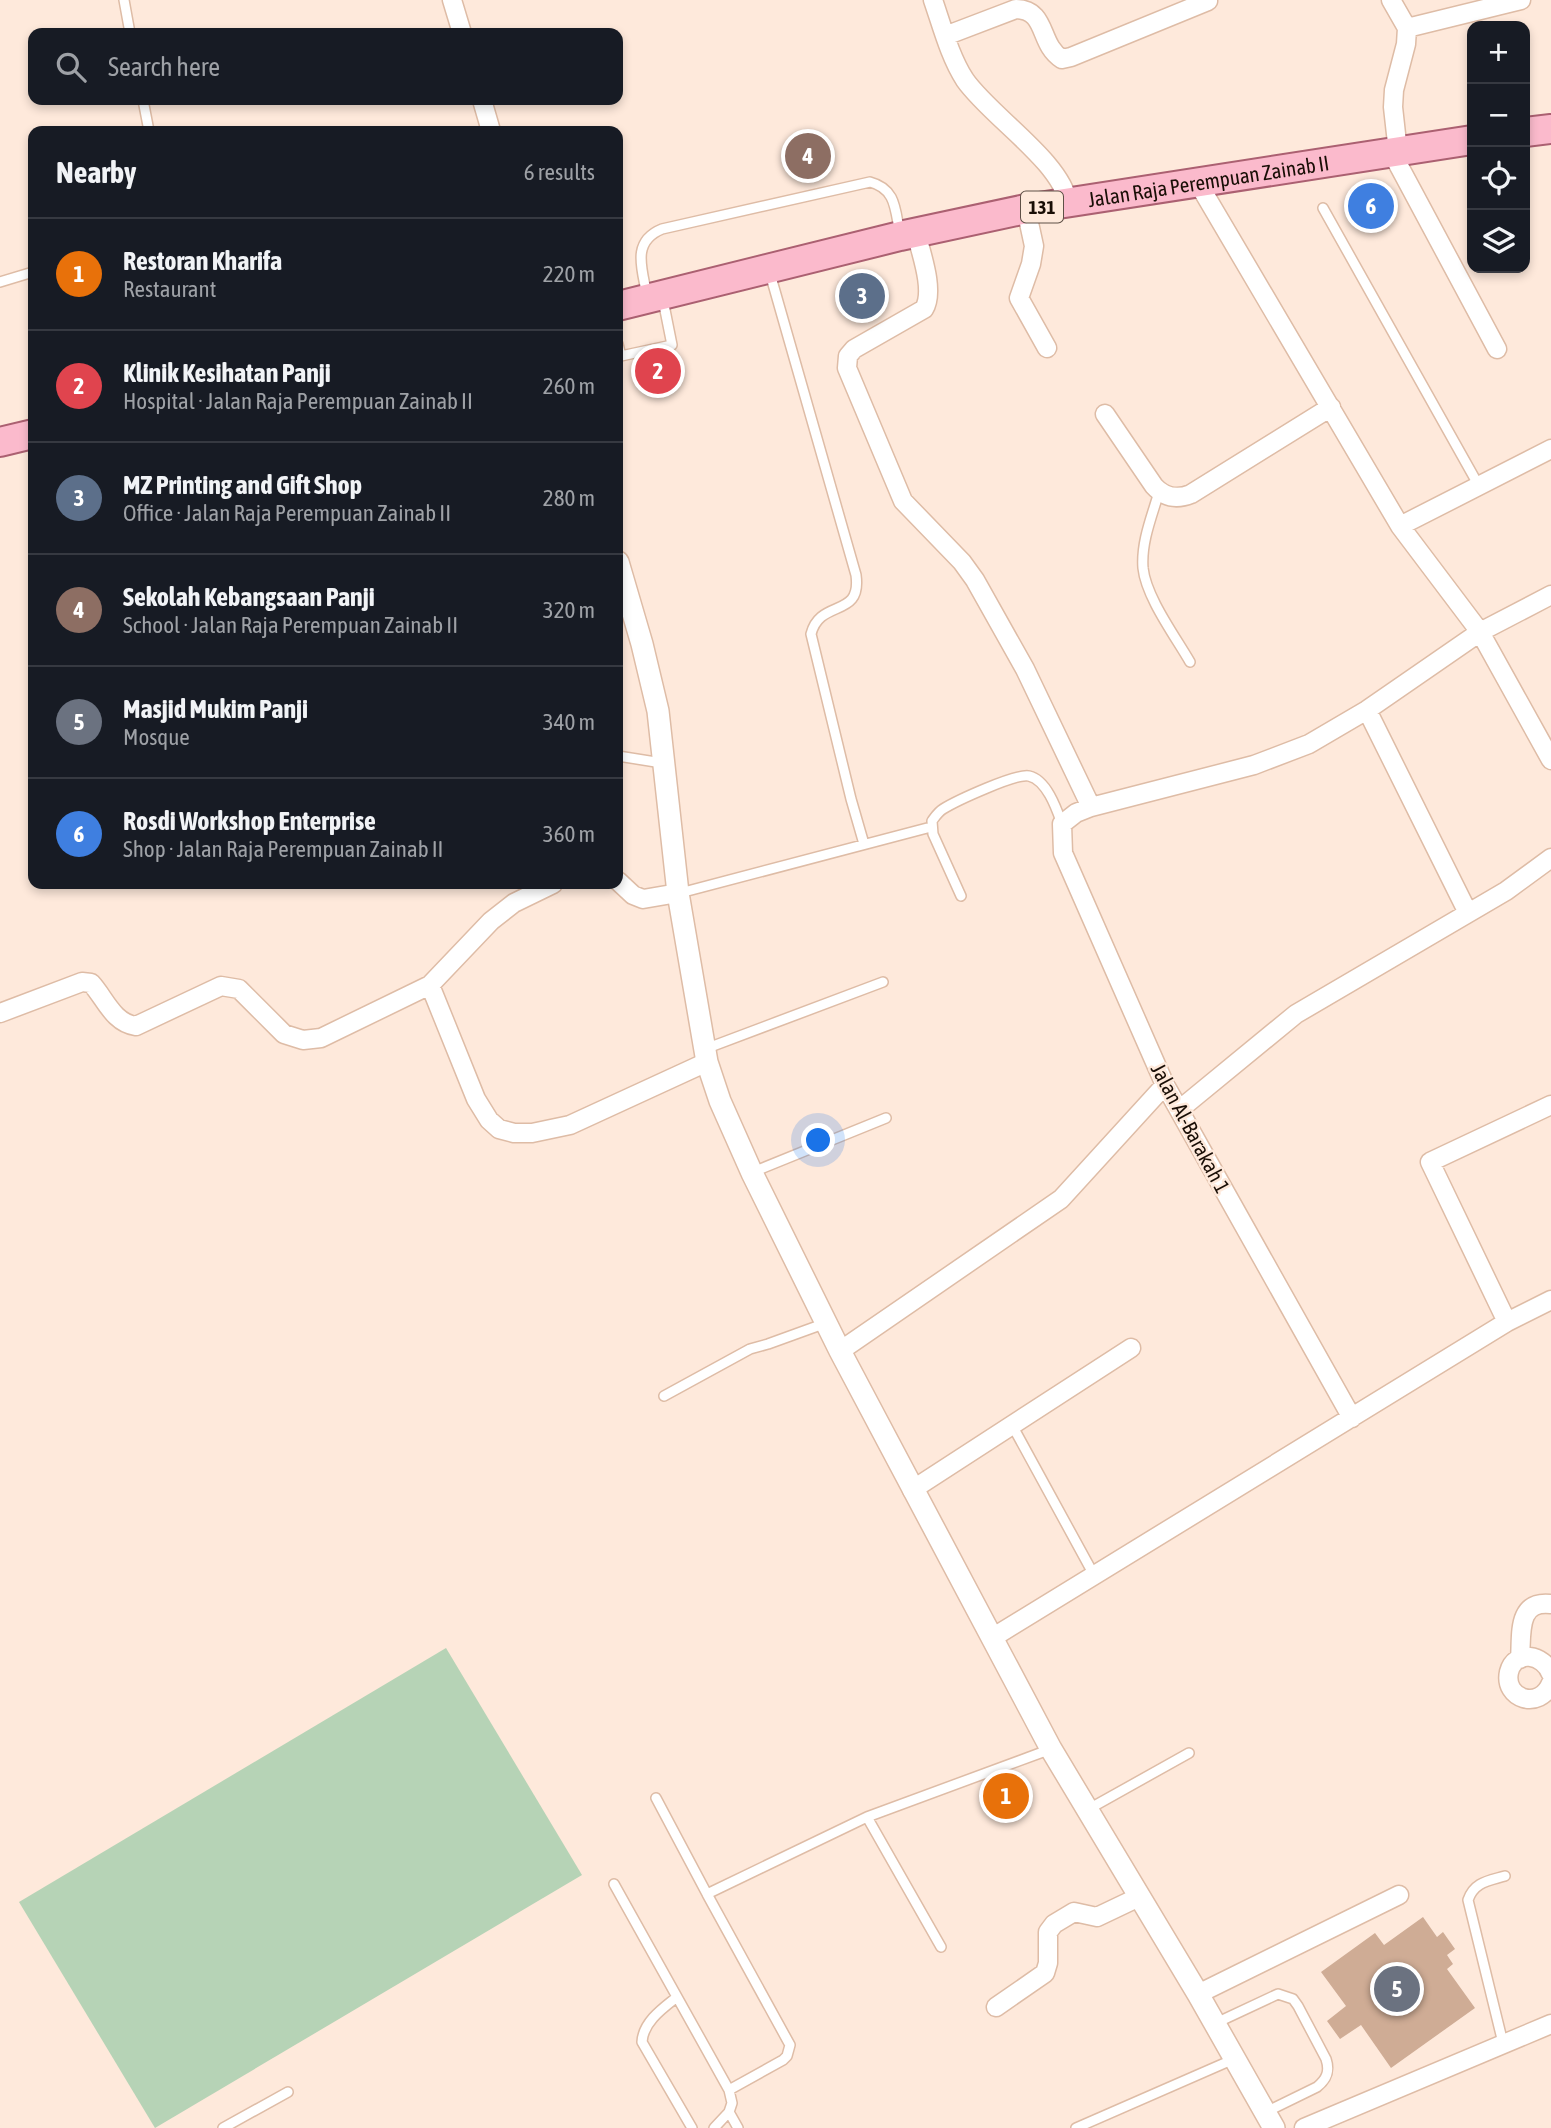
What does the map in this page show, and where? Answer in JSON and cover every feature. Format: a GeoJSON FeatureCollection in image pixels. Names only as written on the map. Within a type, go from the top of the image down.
{"type":"FeatureCollection","features":[{"type":"Feature","properties":{"kind":"main road"},"geometry":{"type":"LineString","coordinates":[[1530,131],[1551,129]]}},
{"type":"Feature","properties":{"kind":"main road","name":"Jalan Raja Perempuan Zainab II"},"geometry":{"type":"LineString","coordinates":[[623,305],[1026,209],[1467,141]]}},
{"type":"Feature","properties":{"kind":"main road"},"geometry":{"type":"LineString","coordinates":[[0,442],[28,435]]}},
{"type":"Feature","properties":{"kind":"street"},"geometry":{"type":"LineString","coordinates":[[452,0],[460,28]]}},
{"type":"Feature","properties":{"kind":"street"},"geometry":{"type":"LineString","coordinates":[[933,0],[945,36],[966,81],[1050,170],[1066,192],[1068,203]]}},
{"type":"Feature","properties":{"kind":"street"},"geometry":{"type":"LineString","coordinates":[[1391,0],[1407,28],[1406,44],[1394,90],[1395,152],[1497,349]]}},
{"type":"Feature","properties":{"kind":"street"},"geometry":{"type":"LineString","coordinates":[[1407,28],[1521,0]]}},
{"type":"Feature","properties":{"kind":"street"},"geometry":{"type":"LineString","coordinates":[[945,36],[1016,9],[1027,10],[1034,14],[1053,54],[1062,59],[1209,1]]}},
{"type":"Feature","properties":{"kind":"street"},"geometry":{"type":"LineString","coordinates":[[483,105],[490,126]]}},
{"type":"Feature","properties":{"kind":"street"},"geometry":{"type":"LineString","coordinates":[[1198,183],[1400,527],[1480,632],[1551,760]]}},
{"type":"Feature","properties":{"kind":"street"},"geometry":{"type":"LineString","coordinates":[[1026,209],[1034,246],[1025,283],[1018,298],[1047,348]]}},
{"type":"Feature","properties":{"kind":"street"},"geometry":{"type":"LineString","coordinates":[[908,235],[929,292],[927,304],[924,309],[854,349],[848,356],[846,368],[903,501],[962,562],[975,580],[1025,668],[1091,807]]}},
{"type":"Feature","properties":{"kind":"street"},"geometry":{"type":"LineString","coordinates":[[1105,414],[1159,492],[1175,498],[1191,494],[1331,407]]}},
{"type":"Feature","properties":{"kind":"street"},"geometry":{"type":"LineString","coordinates":[[1400,527],[1551,449]]}},
{"type":"Feature","properties":{"kind":"street"},"geometry":{"type":"LineString","coordinates":[[623,579],[658,711],[678,893],[706,1056],[720,1101],[752,1173],[840,1352],[1051,1749],[1270,2120]]}},
{"type":"Feature","properties":{"kind":"street"},"geometry":{"type":"LineString","coordinates":[[1062,824],[1076,813],[1091,807],[1254,765],[1310,744],[1367,710],[1480,632],[1551,596]]}},
{"type":"Feature","properties":{"kind":"street"},"geometry":{"type":"LineString","coordinates":[[1367,710],[1468,913]]}},
{"type":"Feature","properties":{"kind":"street","name":"Jalan Al-Barakah 1"},"geometry":{"type":"LineString","coordinates":[[1062,824],[1063,853],[1165,1085],[1352,1418]]}},
{"type":"Feature","properties":{"kind":"street"},"geometry":{"type":"LineString","coordinates":[[1179,1110],[1296,1014],[1506,891],[1551,858]]}},
{"type":"Feature","properties":{"kind":"street"},"geometry":{"type":"LineString","coordinates":[[623,886],[633,895],[643,899],[678,893]]}},
{"type":"Feature","properties":{"kind":"street"},"geometry":{"type":"LineString","coordinates":[[0,1013],[82,982],[91,983],[121,1020],[136,1026],[221,986],[228,986],[239,989],[284,1034],[303,1040],[321,1038],[430,985],[491,921],[514,903],[543,889]]}},
{"type":"Feature","properties":{"kind":"street"},"geometry":{"type":"LineString","coordinates":[[430,985],[476,1099],[489,1120],[499,1129],[514,1133],[532,1133],[570,1125],[706,1056]]}},
{"type":"Feature","properties":{"kind":"street"},"geometry":{"type":"LineString","coordinates":[[840,1352],[1061,1199],[1165,1085]]}},
{"type":"Feature","properties":{"kind":"street"},"geometry":{"type":"LineString","coordinates":[[1507,1322],[1430,1162],[1551,1105]]}},
{"type":"Feature","properties":{"kind":"street"},"geometry":{"type":"LineString","coordinates":[[992,1638],[1507,1322],[1551,1300]]}},
{"type":"Feature","properties":{"kind":"street"},"geometry":{"type":"LineString","coordinates":[[912,1490],[1131,1348]]}},
{"type":"Feature","properties":{"kind":"street"},"geometry":{"type":"LineString","coordinates":[[1520,1659],[1522,1621],[1525,1614],[1538,1604],[1551,1604]]}},
{"type":"Feature","properties":{"kind":"street"},"geometry":{"type":"LineString","coordinates":[[1548,1661],[1530,1657],[1520,1659],[1511,1667],[1510,1686],[1518,1695],[1529,1700],[1546,1693],[1551,1683]]}},
{"type":"Feature","properties":{"kind":"street"},"geometry":{"type":"LineString","coordinates":[[1198,1994],[1399,1895]]}},
{"type":"Feature","properties":{"kind":"street"},"geometry":{"type":"LineString","coordinates":[[996,2007],[1045,1973],[1048,1964],[1048,1932],[1054,1924],[1074,1912],[1097,1917],[1139,1897]]}},
{"type":"Feature","properties":{"kind":"street"},"geometry":{"type":"LineString","coordinates":[[1304,2128],[1551,2024]]}},
{"type":"Feature","properties":{"kind":"lane"},"geometry":{"type":"LineString","coordinates":[[124,0],[129,28]]}},
{"type":"Feature","properties":{"kind":"lane"},"geometry":{"type":"LineString","coordinates":[[144,105],[148,126]]}},
{"type":"Feature","properties":{"kind":"lane"},"geometry":{"type":"LineString","coordinates":[[623,356],[672,345],[641,252],[648,237],[662,229],[870,182],[886,189],[908,235]]}},
{"type":"Feature","properties":{"kind":"lane"},"geometry":{"type":"LineString","coordinates":[[1323,208],[1479,486]]}},
{"type":"Feature","properties":{"kind":"lane"},"geometry":{"type":"LineString","coordinates":[[769,269],[858,584],[852,600],[845,606],[823,613],[813,626],[811,634],[864,844]]}},
{"type":"Feature","properties":{"kind":"lane"},"geometry":{"type":"LineString","coordinates":[[0,282],[28,274]]}},
{"type":"Feature","properties":{"kind":"lane"},"geometry":{"type":"LineString","coordinates":[[1159,492],[1147,529],[1143,566],[1149,590],[1189,662]]}},
{"type":"Feature","properties":{"kind":"lane"},"geometry":{"type":"LineString","coordinates":[[623,757],[663,764]]}},
{"type":"Feature","properties":{"kind":"lane"},"geometry":{"type":"LineString","coordinates":[[961,896],[933,834],[932,821],[942,809],[1011,778],[1028,775],[1037,780],[1054,801],[1062,824]]}},
{"type":"Feature","properties":{"kind":"lane"},"geometry":{"type":"LineString","coordinates":[[678,893],[932,827]]}},
{"type":"Feature","properties":{"kind":"lane"},"geometry":{"type":"LineString","coordinates":[[706,1056],[883,982]]}},
{"type":"Feature","properties":{"kind":"lane"},"geometry":{"type":"LineString","coordinates":[[752,1173],[886,1118]]}},
{"type":"Feature","properties":{"kind":"lane"},"geometry":{"type":"LineString","coordinates":[[664,1396],[750,1349],[826,1323]]}},
{"type":"Feature","properties":{"kind":"lane"},"geometry":{"type":"LineString","coordinates":[[1012,1425],[1094,1575]]}},
{"type":"Feature","properties":{"kind":"lane"},"geometry":{"type":"LineString","coordinates":[[707,1894],[867,1817],[1051,1749]]}},
{"type":"Feature","properties":{"kind":"lane"},"geometry":{"type":"LineString","coordinates":[[1087,1810],[1189,1753]]}},
{"type":"Feature","properties":{"kind":"lane"},"geometry":{"type":"LineString","coordinates":[[656,1798],[790,2045],[783,2060],[729,2090]]}},
{"type":"Feature","properties":{"kind":"lane"},"geometry":{"type":"LineString","coordinates":[[867,1817],[941,1947]]}},
{"type":"Feature","properties":{"kind":"lane"},"geometry":{"type":"LineString","coordinates":[[1503,2043],[1468,1900],[1476,1886],[1504,1876]]}},
{"type":"Feature","properties":{"kind":"lane"},"geometry":{"type":"LineString","coordinates":[[614,1884],[729,2090],[732,2103],[729,2112],[714,2128]]}},
{"type":"Feature","properties":{"kind":"lane"},"geometry":{"type":"LineString","coordinates":[[1215,2023],[1278,1994],[1293,1999],[1298,2006],[1329,2067],[1323,2082],[1270,2120]]}},
{"type":"Feature","properties":{"kind":"lane"},"geometry":{"type":"LineString","coordinates":[[677,1997],[653,2017],[644,2031],[642,2042],[692,2128]]}},
{"type":"Feature","properties":{"kind":"lane"},"geometry":{"type":"LineString","coordinates":[[1076,2128],[1236,2059]]}},
{"type":"Feature","properties":{"kind":"lane"},"geometry":{"type":"LineString","coordinates":[[223,2128],[288,2092]]}},
{"type":"Feature","properties":{"kind":"lane"},"geometry":{"type":"LineString","coordinates":[[729,2112],[738,2128]]}},
{"type":"Feature","properties":{"kind":"green space"},"geometry":{"type":"Polygon","coordinates":[[[446,1648],[582,1875],[155,2128],[19,1902],[446,1648]]]}},
{"type":"Feature","properties":{"kind":"building"},"geometry":{"type":"Polygon","coordinates":[[[1423,1917],[1437,1937],[1443,1932],[1455,1949],[1447,1955],[1453,1964],[1447,1969],[1475,2008],[1391,2068],[1361,2025],[1340,2039],[1327,2021],[1346,2006],[1321,1972],[1375,1933],[1384,1945],[1423,1917]]]}},
{"type":"Feature","properties":{"kind":"place","name":"Sekolah Kebangsaan Panji"},"geometry":{"type":"Point","coordinates":[808,156]}},
{"type":"Feature","properties":{"kind":"place","name":"Rosdi Workshop Enterprise"},"geometry":{"type":"Point","coordinates":[1371,206]}},
{"type":"Feature","properties":{"kind":"place","name":"MZ Printing and Gift Shop"},"geometry":{"type":"Point","coordinates":[862,296]}},
{"type":"Feature","properties":{"kind":"place","name":"Klinik Kesihatan Panji"},"geometry":{"type":"Point","coordinates":[658,371]}},
{"type":"Feature","properties":{"kind":"place","name":"Restoran Kharifa"},"geometry":{"type":"Point","coordinates":[1006,1796]}},
{"type":"Feature","properties":{"kind":"place","name":"Masjid Mukim Panji"},"geometry":{"type":"Point","coordinates":[1397,1989]}}]}
